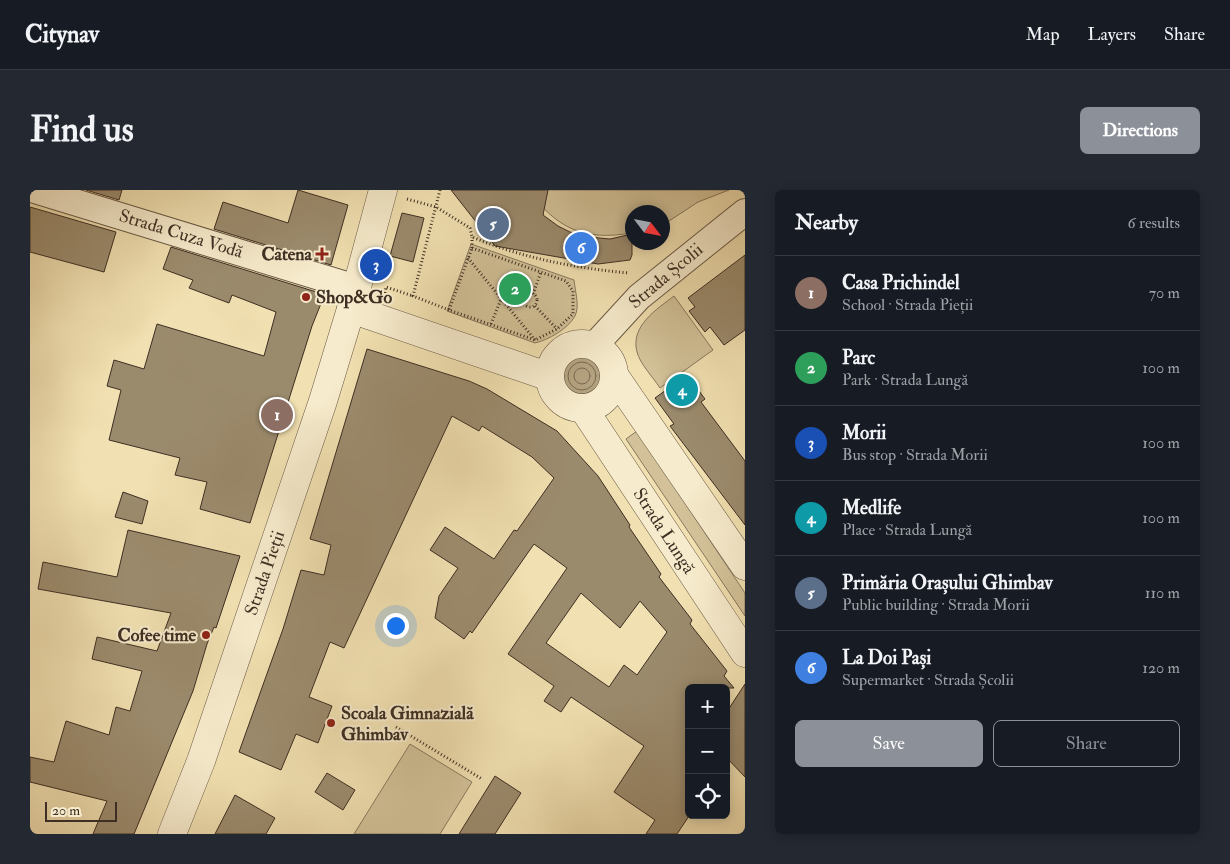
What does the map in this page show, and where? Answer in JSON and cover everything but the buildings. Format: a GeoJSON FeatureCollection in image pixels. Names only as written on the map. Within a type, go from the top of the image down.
{"type":"FeatureCollection","features":[{"type":"Feature","properties":{"kind":"street","name":"Strada Cuza Vodă"},"geometry":{"type":"LineString","coordinates":[[35,190],[354,298]]}},
{"type":"Feature","properties":{"kind":"street","name":"Strada Pieții"},"geometry":{"type":"LineString","coordinates":[[172,834],[201,761],[231,675],[323,401],[354,298],[383,190]]}},
{"type":"Feature","properties":{"kind":"street","name":"Strada Școlii"},"geometry":{"type":"LineString","coordinates":[[594,346],[626,309],[664,276],[745,212]]}},
{"type":"Feature","properties":{"kind":"street"},"geometry":{"type":"LineString","coordinates":[[354,298],[550,377]]}},
{"type":"Feature","properties":{"kind":"street"},"geometry":{"type":"LineString","coordinates":[[614,375],[609,394],[593,406],[583,408],[564,403],[557,395],[550,377],[554,362],[564,350],[574,345],[594,346],[609,358],[614,375],[745,566]]}},
{"type":"Feature","properties":{"kind":"street","name":"Strada Lungă"},"geometry":{"type":"LineString","coordinates":[[583,408],[745,653]]}},
{"type":"Feature","properties":{"kind":"path"},"geometry":{"type":"LineString","coordinates":[[440,190],[413,296],[535,340],[558,330],[573,314],[573,291],[566,281],[472,248]]}},
{"type":"Feature","properties":{"kind":"path"},"geometry":{"type":"LineString","coordinates":[[436,207],[470,228],[472,238],[472,248],[449,310]]}},
{"type":"Feature","properties":{"kind":"path"},"geometry":{"type":"LineString","coordinates":[[472,238],[532,259],[593,270],[664,276]]}},
{"type":"Feature","properties":{"kind":"path"},"geometry":{"type":"LineString","coordinates":[[468,258],[535,340]]}},
{"type":"Feature","properties":{"kind":"path"},"geometry":{"type":"LineString","coordinates":[[533,294],[541,272]]}},
{"type":"Feature","properties":{"kind":"path"},"geometry":{"type":"LineString","coordinates":[[524,301],[527,295],[533,294]]}},
{"type":"Feature","properties":{"kind":"path"},"geometry":{"type":"LineString","coordinates":[[533,294],[537,300],[535,306]]}},
{"type":"Feature","properties":{"kind":"path"},"geometry":{"type":"LineString","coordinates":[[491,324],[502,298]]}},
{"type":"Feature","properties":{"kind":"path"},"geometry":{"type":"LineString","coordinates":[[502,298],[524,301],[529,307],[535,306]]}},
{"type":"Feature","properties":{"kind":"path"},"geometry":{"type":"LineString","coordinates":[[535,306],[558,330]]}},
{"type":"Feature","properties":{"kind":"path"},"geometry":{"type":"LineString","coordinates":[[396,727],[482,779]]}},
{"type":"Feature","properties":{"kind":"shaded area"},"geometry":{"type":"Polygon","coordinates":[[[528,190],[729,190],[698,202],[670,220],[670,205],[625,205],[625,234],[615,235],[585,233],[573,229],[561,223],[528,190]]]}},
{"type":"Feature","properties":{"kind":"shaded area"},"geometry":{"type":"Polygon","coordinates":[[[471,244],[574,280],[577,308],[572,321],[557,333],[535,343],[447,311],[471,244]]]}},
{"type":"Feature","properties":{"kind":"shaded area"},"geometry":{"type":"Polygon","coordinates":[[[674,296],[713,350],[660,388],[637,352],[637,334],[646,319],[674,296]]]}},
{"type":"Feature","properties":{"kind":"shaded area"},"geometry":{"type":"Polygon","coordinates":[[[637,431],[745,593],[745,616],[626,439],[637,431]]]}},
{"type":"Feature","properties":{"kind":"shaded area"},"geometry":{"type":"Polygon","coordinates":[[[410,744],[472,782],[440,834],[354,834],[410,744]]]}},
{"type":"Feature","properties":{"kind":"water"},"geometry":{"type":"Polygon","coordinates":[[[582,357],[596,362],[601,376],[596,390],[582,395],[568,390],[563,376],[568,362],[582,357]]]}},
{"type":"Feature","properties":{"kind":"place","name":"Primăria Orașului Ghimbav"},"geometry":{"type":"Point","coordinates":[493,224]}},
{"type":"Feature","properties":{"kind":"place","name":"La Doi Pași"},"geometry":{"type":"Point","coordinates":[581,248]}},
{"type":"Feature","properties":{"kind":"place","name":"Catena"},"geometry":{"type":"Point","coordinates":[322,254]}},
{"type":"Feature","properties":{"kind":"place","name":"Morii"},"geometry":{"type":"Point","coordinates":[376,265]}},
{"type":"Feature","properties":{"kind":"place","name":"Parc"},"geometry":{"type":"Point","coordinates":[515,289]}},
{"type":"Feature","properties":{"kind":"place","name":"Shop&Go"},"geometry":{"type":"Point","coordinates":[306,297]}},
{"type":"Feature","properties":{"kind":"place","name":"Medlife"},"geometry":{"type":"Point","coordinates":[682,390]}},
{"type":"Feature","properties":{"kind":"place","name":"Casa Prichindel"},"geometry":{"type":"Point","coordinates":[277,415]}},
{"type":"Feature","properties":{"kind":"place","name":"Cofee time"},"geometry":{"type":"Point","coordinates":[206,635]}},
{"type":"Feature","properties":{"kind":"place","name":"Scoala Gimnazială Ghimbav"},"geometry":{"type":"Point","coordinates":[331,723]}}]}
